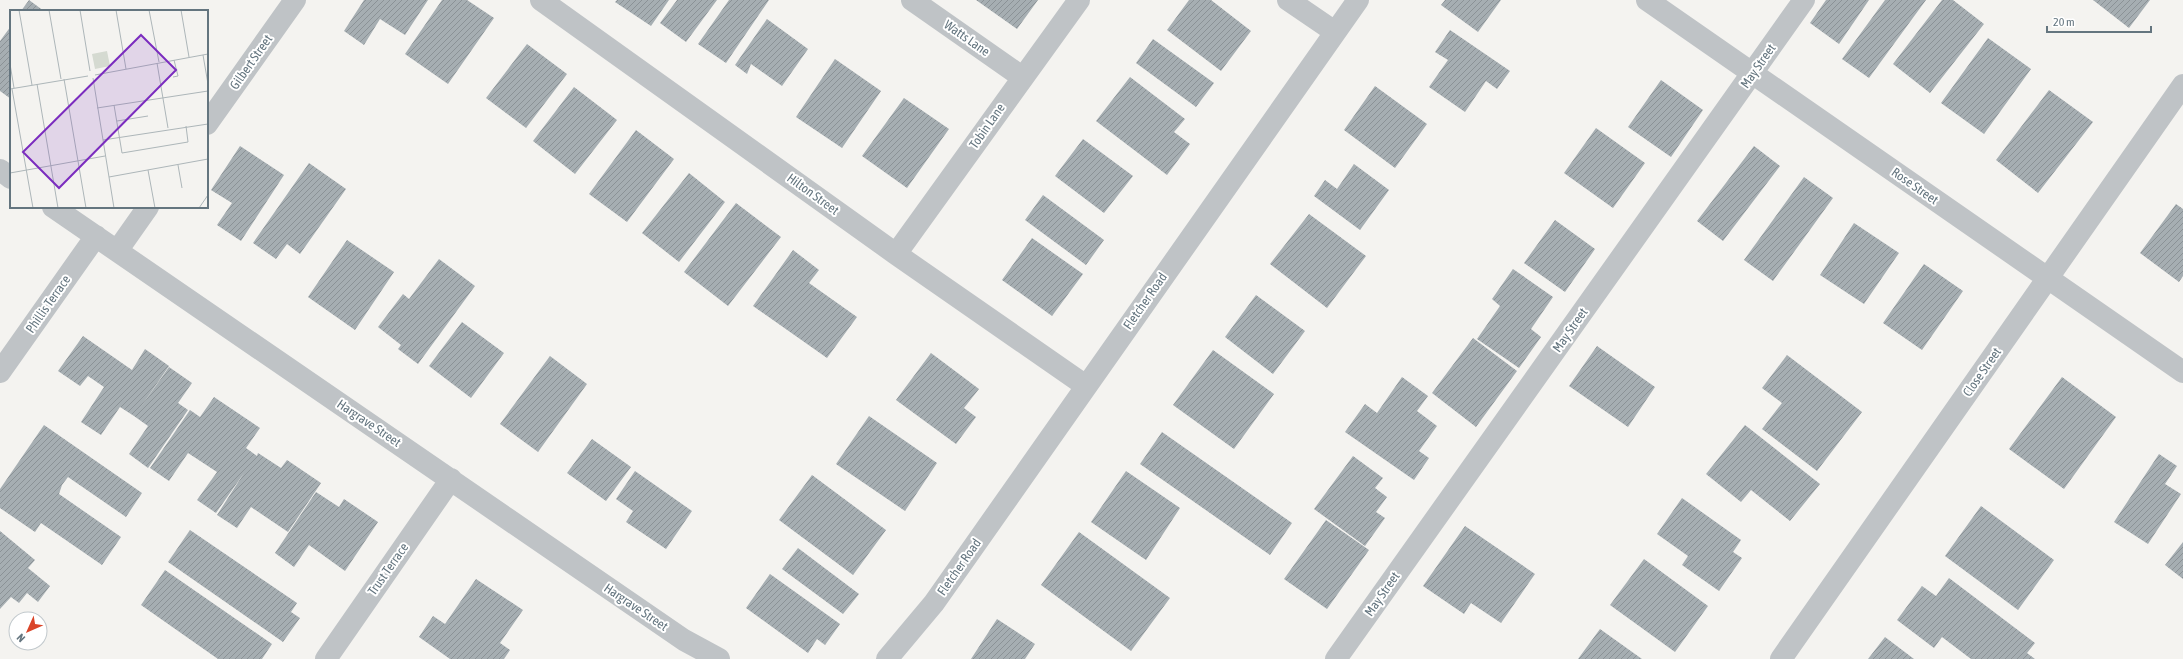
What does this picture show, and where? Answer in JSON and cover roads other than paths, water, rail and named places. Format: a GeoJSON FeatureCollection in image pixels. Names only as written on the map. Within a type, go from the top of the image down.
{"type":"FeatureCollection","features":[{"type":"Feature","properties":{"kind":"street","name":"Gilbert Street"},"geometry":{"type":"LineString","coordinates":[[208,123],[295,0]]}},
{"type":"Feature","properties":{"kind":"street","name":"Hilton Street"},"geometry":{"type":"LineString","coordinates":[[541,0],[896,254],[1086,386]]}},
{"type":"Feature","properties":{"kind":"street","name":"Watts Lane"},"geometry":{"type":"LineString","coordinates":[[912,0],[1022,77]]}},
{"type":"Feature","properties":{"kind":"street","name":"Tobin Lane"},"geometry":{"type":"LineString","coordinates":[[896,254],[1022,77],[1079,0]]}},
{"type":"Feature","properties":{"kind":"street"},"geometry":{"type":"LineString","coordinates":[[1288,0],[1335,32]]}},
{"type":"Feature","properties":{"kind":"street","name":"Fletcher Road"},"geometry":{"type":"LineString","coordinates":[[887,659],[934,603],[1358,0]]}},
{"type":"Feature","properties":{"kind":"street","name":"Rose Street"},"geometry":{"type":"LineString","coordinates":[[1647,0],[2183,372]]}},
{"type":"Feature","properties":{"kind":"street","name":"May Street"},"geometry":{"type":"LineString","coordinates":[[1336,659],[1804,0]]}},
{"type":"Feature","properties":{"kind":"street","name":"Close Street"},"geometry":{"type":"LineString","coordinates":[[1781,659],[2183,84]]}},
{"type":"Feature","properties":{"kind":"street"},"geometry":{"type":"LineString","coordinates":[[0,170],[10,177]]}},
{"type":"Feature","properties":{"kind":"street","name":"Hargrave Street"},"geometry":{"type":"LineString","coordinates":[[54,208],[684,640],[718,659]]}},
{"type":"Feature","properties":{"kind":"street"},"geometry":{"type":"LineString","coordinates":[[117,251],[147,208]]}},
{"type":"Feature","properties":{"kind":"street","name":"Phillis Terrace"},"geometry":{"type":"LineString","coordinates":[[0,372],[96,236]]}},
{"type":"Feature","properties":{"kind":"street","name":"Trust Terrace"},"geometry":{"type":"LineString","coordinates":[[326,659],[451,480]]}},
{"type":"Feature","properties":{"kind":"street","name":"Fletcher Road"},"geometry":{"type":"LineString","coordinates":[[908,659],[934,603]]}},
{"type":"Feature","properties":{"kind":"street","name":"Hargrave Street"},"geometry":{"type":"LineString","coordinates":[[684,640],[706,659]]}}]}
